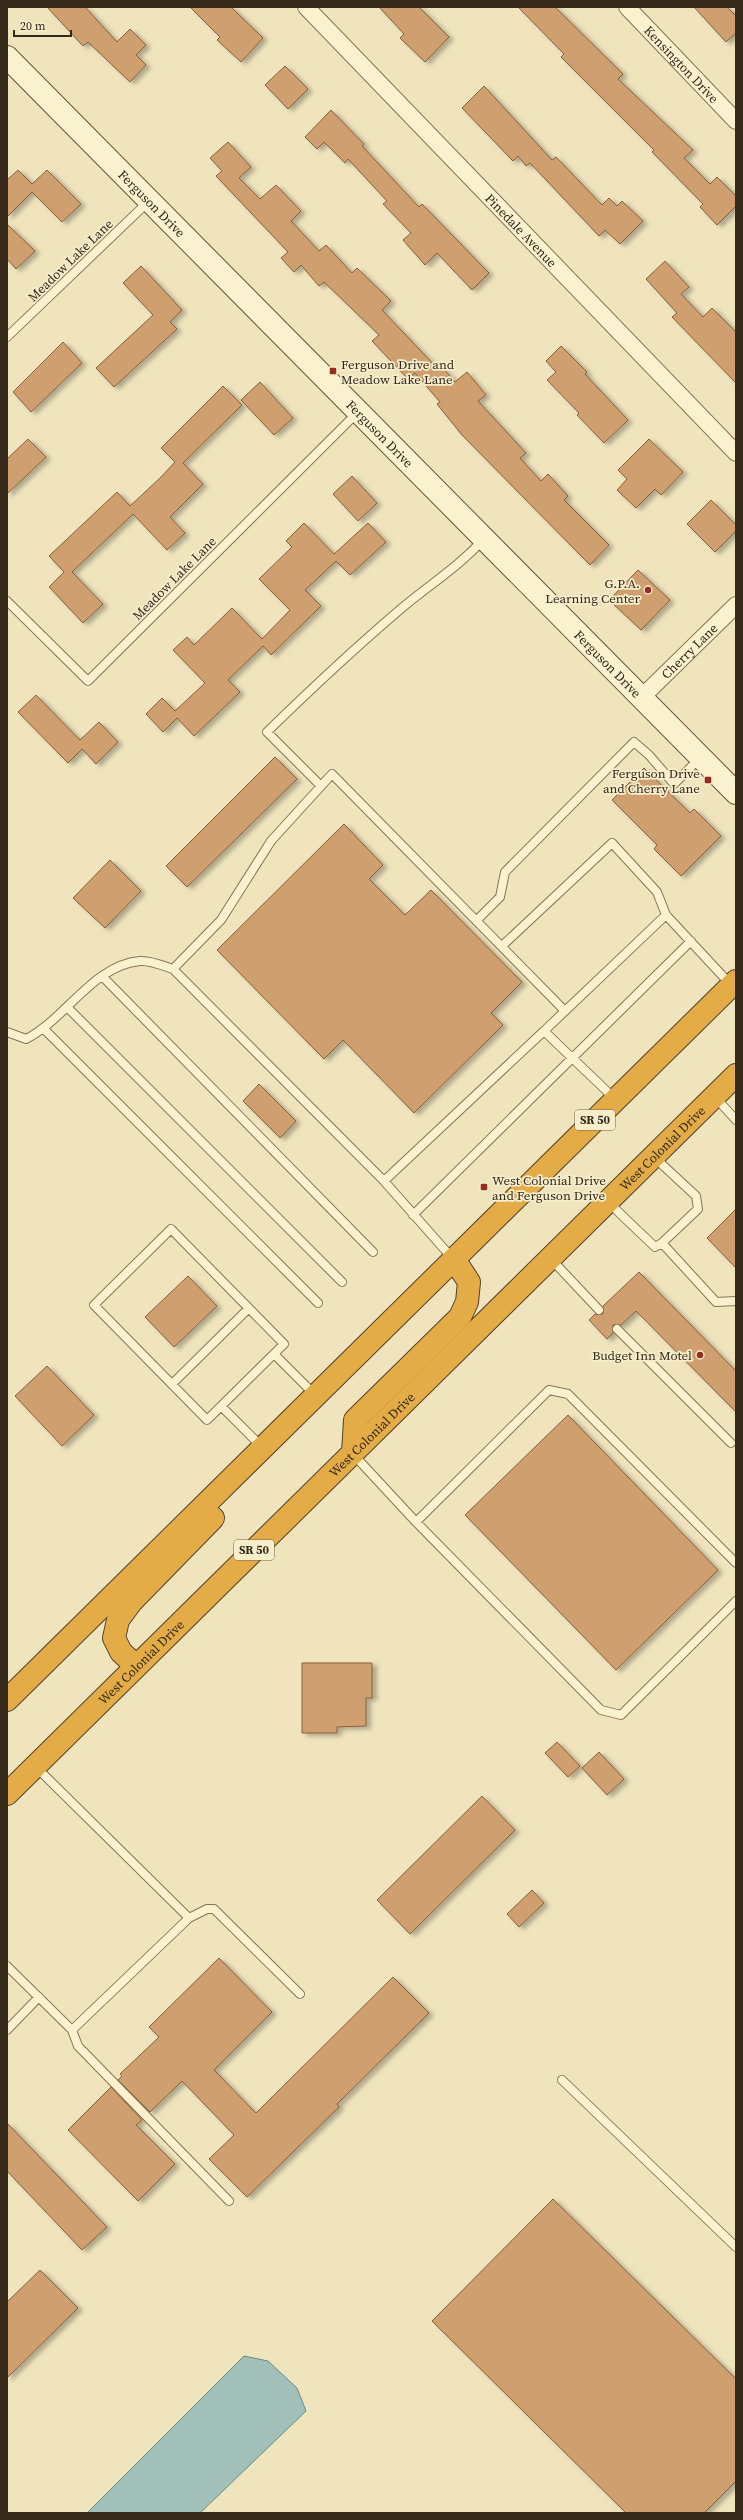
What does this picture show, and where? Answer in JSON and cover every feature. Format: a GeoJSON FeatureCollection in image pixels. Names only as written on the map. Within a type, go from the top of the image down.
{"type":"FeatureCollection","features":[{"type":"Feature","properties":{"kind":"highway","name":"SR 50"},"geometry":{"type":"LineString","coordinates":[[7,1700],[734,983]]}},
{"type":"Feature","properties":{"kind":"highway","name":"West Colonial Drive"},"geometry":{"type":"LineString","coordinates":[[7,1794],[736,1075]]}},
{"type":"Feature","properties":{"kind":"highway"},"geometry":{"type":"LineString","coordinates":[[353,1453],[355,1420],[460,1317],[467,1302],[469,1282],[454,1259]]}},
{"type":"Feature","properties":{"kind":"highway"},"geometry":{"type":"LineString","coordinates":[[136,1666],[121,1652],[114,1638],[118,1620],[132,1600],[232,1498],[239,1471]]}},
{"type":"Feature","properties":{"kind":"street","name":"Pinedale Avenue"},"geometry":{"type":"LineString","coordinates":[[306,7],[736,453]]}},
{"type":"Feature","properties":{"kind":"street","name":"Kensington Drive"},"geometry":{"type":"LineString","coordinates":[[627,7],[736,121]]}},
{"type":"Feature","properties":{"kind":"street","name":"Ferguson Drive"},"geometry":{"type":"LineString","coordinates":[[7,57],[736,793]]}},
{"type":"Feature","properties":{"kind":"street","name":"Cherry Lane"},"geometry":{"type":"LineString","coordinates":[[642,697],[736,606]]}},
{"type":"Feature","properties":{"kind":"lane","name":"Meadow Lake Lane"},"geometry":{"type":"LineString","coordinates":[[7,337],[149,200]]}},
{"type":"Feature","properties":{"kind":"lane","name":"Meadow Lake Lane"},"geometry":{"type":"LineString","coordinates":[[7,601],[88,681],[358,412]]}},
{"type":"Feature","properties":{"kind":"lane"},"geometry":{"type":"LineString","coordinates":[[321,786],[267,732],[338,662],[413,599],[463,562],[484,538]]}},
{"type":"Feature","properties":{"kind":"lane"},"geometry":{"type":"LineString","coordinates":[[477,920],[500,896],[505,872],[634,742],[650,755],[674,784],[701,757]]}},
{"type":"Feature","properties":{"kind":"lane"},"geometry":{"type":"LineString","coordinates":[[173,969],[221,920],[271,841],[332,774],[565,1011]]}},
{"type":"Feature","properties":{"kind":"lane"},"geometry":{"type":"LineString","coordinates":[[502,946],[612,843],[657,892],[666,915],[734,983]]}},
{"type":"Feature","properties":{"kind":"lane"},"geometry":{"type":"LineString","coordinates":[[384,1181],[666,915]]}},
{"type":"Feature","properties":{"kind":"lane"},"geometry":{"type":"LineString","coordinates":[[413,1215],[691,941]]}},
{"type":"Feature","properties":{"kind":"lane"},"geometry":{"type":"LineString","coordinates":[[7,1032],[26,1039],[44,1028],[67,1006],[119,966],[142,961],[173,969],[384,1181],[454,1259]]}},
{"type":"Feature","properties":{"kind":"lane"},"geometry":{"type":"LineString","coordinates":[[103,977],[374,1252]]}},
{"type":"Feature","properties":{"kind":"lane"},"geometry":{"type":"LineString","coordinates":[[67,1006],[342,1282]]}},
{"type":"Feature","properties":{"kind":"lane"},"geometry":{"type":"LineString","coordinates":[[44,1028],[318,1303]]}},
{"type":"Feature","properties":{"kind":"lane"},"geometry":{"type":"LineString","coordinates":[[544,1031],[616,1099]]}},
{"type":"Feature","properties":{"kind":"lane"},"geometry":{"type":"LineString","coordinates":[[714,1096],[736,1120]]}},
{"type":"Feature","properties":{"kind":"lane"},"geometry":{"type":"LineString","coordinates":[[608,1202],[655,1247],[662,1243],[698,1209],[696,1196],[653,1156]]}},
{"type":"Feature","properties":{"kind":"lane"},"geometry":{"type":"LineString","coordinates":[[171,1229],[249,1308],[284,1344],[207,1420],[94,1305],[171,1229]]}},
{"type":"Feature","properties":{"kind":"lane"},"geometry":{"type":"LineString","coordinates":[[662,1243],[716,1302],[736,1301]]}},
{"type":"Feature","properties":{"kind":"lane"},"geometry":{"type":"LineString","coordinates":[[550,1259],[599,1310]]}},
{"type":"Feature","properties":{"kind":"lane"},"geometry":{"type":"LineString","coordinates":[[172,1384],[249,1308]]}},
{"type":"Feature","properties":{"kind":"lane"},"geometry":{"type":"LineString","coordinates":[[617,1329],[731,1443]]}},
{"type":"Feature","properties":{"kind":"lane"},"geometry":{"type":"LineString","coordinates":[[274,1354],[316,1396]]}},
{"type":"Feature","properties":{"kind":"lane"},"geometry":{"type":"LineString","coordinates":[[416,1522],[548,1390],[568,1394],[736,1563]]}},
{"type":"Feature","properties":{"kind":"lane"},"geometry":{"type":"LineString","coordinates":[[221,1406],[263,1447]]}},
{"type":"Feature","properties":{"kind":"lane"},"geometry":{"type":"LineString","coordinates":[[353,1453],[416,1522],[602,1710],[621,1715],[736,1601]]}},
{"type":"Feature","properties":{"kind":"lane"},"geometry":{"type":"LineString","coordinates":[[35,1766],[188,1918]]}},
{"type":"Feature","properties":{"kind":"lane"},"geometry":{"type":"LineString","coordinates":[[72,2030],[188,1918],[207,1909],[214,1909],[300,1994]]}},
{"type":"Feature","properties":{"kind":"lane"},"geometry":{"type":"LineString","coordinates":[[7,1966],[72,2030],[78,2046],[229,2202]]}},
{"type":"Feature","properties":{"kind":"lane"},"geometry":{"type":"LineString","coordinates":[[7,2030],[39,1998]]}},
{"type":"Feature","properties":{"kind":"lane"},"geometry":{"type":"LineString","coordinates":[[562,2080],[736,2247]]}},
{"type":"Feature","properties":{"kind":"water"},"geometry":{"type":"Polygon","coordinates":[[[244,2356],[268,2361],[297,2388],[306,2411],[200,2513],[87,2513],[244,2356]]]}},
{"type":"Feature","properties":{"kind":"building"},"geometry":{"type":"Polygon","coordinates":[[[47,7],[85,7],[117,42],[130,29],[146,45],[136,55],[146,65],[130,82],[88,42],[83,46],[47,7]]]}},
{"type":"Feature","properties":{"kind":"building"},"geometry":{"type":"Polygon","coordinates":[[[190,7],[231,7],[263,38],[241,62],[217,40],[220,37],[190,7]]]}},
{"type":"Feature","properties":{"kind":"building"},"geometry":{"type":"Polygon","coordinates":[[[379,7],[419,7],[449,37],[425,62],[400,38],[404,34],[379,7]]]}},
{"type":"Feature","properties":{"kind":"building"},"geometry":{"type":"Polygon","coordinates":[[[518,7],[555,7],[623,74],[618,79],[693,150],[684,158],[710,184],[717,177],[736,196],[736,206],[717,225],[700,207],[703,204],[652,152],[654,150],[561,57],[564,54],[518,7]]]}},
{"type":"Feature","properties":{"kind":"building"},"geometry":{"type":"Polygon","coordinates":[[[694,7],[727,7],[736,16],[736,33],[726,42],[694,7]]]}},
{"type":"Feature","properties":{"kind":"building"},"geometry":{"type":"Polygon","coordinates":[[[285,66],[308,89],[288,109],[265,85],[285,66]]]}},
{"type":"Feature","properties":{"kind":"building"},"geometry":{"type":"Polygon","coordinates":[[[484,86],[552,160],[556,157],[602,205],[609,198],[617,206],[622,201],[643,221],[620,244],[605,230],[599,236],[530,163],[526,166],[518,156],[513,161],[462,108],[484,86]]]}},
{"type":"Feature","properties":{"kind":"building"},"geometry":{"type":"Polygon","coordinates":[[[331,110],[364,144],[362,146],[419,207],[422,204],[489,273],[472,290],[437,253],[425,265],[403,240],[411,233],[383,204],[387,201],[348,159],[345,163],[324,142],[317,149],[305,137],[331,110]]]}},
{"type":"Feature","properties":{"kind":"building"},"geometry":{"type":"Polygon","coordinates":[[[228,142],[251,167],[239,178],[260,199],[276,185],[301,211],[291,221],[319,251],[326,245],[352,273],[357,268],[391,301],[382,310],[440,371],[443,368],[455,382],[467,372],[486,395],[478,401],[526,453],[520,458],[541,481],[548,474],[568,496],[564,500],[609,545],[590,565],[462,435],[437,404],[440,402],[415,373],[408,379],[372,341],[379,335],[324,282],[319,286],[301,265],[294,272],[281,258],[288,252],[216,176],[222,171],[210,158],[228,142]]]}},
{"type":"Feature","properties":{"kind":"building"},"geometry":{"type":"Polygon","coordinates":[[[18,170],[32,184],[47,170],[81,204],[62,222],[32,192],[7,217],[7,180],[18,170]]]}},
{"type":"Feature","properties":{"kind":"building"},"geometry":{"type":"Polygon","coordinates":[[[7,224],[35,251],[16,269],[7,259],[7,224]]]}},
{"type":"Feature","properties":{"kind":"building"},"geometry":{"type":"Polygon","coordinates":[[[665,261],[689,287],[681,294],[703,317],[712,308],[736,332],[736,383],[672,317],[677,313],[646,279],[665,261]]]}},
{"type":"Feature","properties":{"kind":"building"},"geometry":{"type":"Polygon","coordinates":[[[141,266],[182,310],[170,322],[177,329],[114,387],[96,368],[153,315],[123,283],[141,266]]]}},
{"type":"Feature","properties":{"kind":"building"},"geometry":{"type":"Polygon","coordinates":[[[63,342],[82,363],[31,412],[13,392],[63,342]]]}},
{"type":"Feature","properties":{"kind":"building"},"geometry":{"type":"Polygon","coordinates":[[[561,346],[587,372],[585,374],[628,420],[604,443],[577,415],[579,413],[547,380],[556,372],[546,361],[561,346]]]}},
{"type":"Feature","properties":{"kind":"building"},"geometry":{"type":"Polygon","coordinates":[[[260,382],[293,418],[274,435],[241,400],[260,382]]]}},
{"type":"Feature","properties":{"kind":"building"},"geometry":{"type":"Polygon","coordinates":[[[223,386],[242,405],[183,463],[203,484],[170,517],[185,533],[167,550],[133,514],[72,572],[103,604],[83,623],[49,587],[64,572],[49,556],[117,492],[130,506],[160,478],[175,462],[161,448],[223,386]]]}},
{"type":"Feature","properties":{"kind":"building"},"geometry":{"type":"Polygon","coordinates":[[[28,439],[46,457],[7,494],[7,459],[28,439]]]}},
{"type":"Feature","properties":{"kind":"building"},"geometry":{"type":"Polygon","coordinates":[[[649,439],[683,472],[661,495],[655,489],[636,508],[617,490],[627,479],[618,470],[649,439]]]}},
{"type":"Feature","properties":{"kind":"building"},"geometry":{"type":"Polygon","coordinates":[[[352,476],[377,503],[358,521],[333,494],[352,476]]]}},
{"type":"Feature","properties":{"kind":"building"},"geometry":{"type":"Polygon","coordinates":[[[711,500],[736,525],[736,531],[715,552],[687,524],[711,500]]]}},
{"type":"Feature","properties":{"kind":"building"},"geometry":{"type":"Polygon","coordinates":[[[304,523],[334,554],[368,523],[386,542],[350,575],[336,561],[305,590],[321,606],[271,655],[263,646],[228,680],[240,692],[194,736],[177,718],[163,732],[146,714],[162,698],[175,711],[205,683],[173,650],[187,637],[194,645],[232,608],[262,639],[290,610],[259,579],[292,547],[286,541],[304,523]]]}},
{"type":"Feature","properties":{"kind":"building"},"geometry":{"type":"Polygon","coordinates":[[[638,570],[670,600],[641,630],[609,600],[638,570]]]}},
{"type":"Feature","properties":{"kind":"building"},"geometry":{"type":"Polygon","coordinates":[[[36,695],[80,740],[99,722],[118,742],[96,764],[82,749],[68,763],[18,712],[36,695]]]}},
{"type":"Feature","properties":{"kind":"building"},"geometry":{"type":"Polygon","coordinates":[[[275,757],[297,779],[187,887],[166,866],[275,757]]]}},
{"type":"Feature","properties":{"kind":"building"},"geometry":{"type":"Polygon","coordinates":[[[644,768],[690,813],[694,809],[721,836],[681,876],[654,849],[657,845],[612,800],[644,768]]]}},
{"type":"Feature","properties":{"kind":"building"},"geometry":{"type":"Polygon","coordinates":[[[344,824],[383,865],[369,879],[405,915],[431,890],[522,982],[491,1013],[503,1025],[414,1113],[343,1040],[324,1059],[217,950],[344,824]]]}},
{"type":"Feature","properties":{"kind":"building"},"geometry":{"type":"Polygon","coordinates":[[[110,860],[141,891],[105,928],[73,898],[110,860]]]}},
{"type":"Feature","properties":{"kind":"building"},"geometry":{"type":"Polygon","coordinates":[[[259,1084],[296,1121],[280,1138],[243,1101],[259,1084]]]}},
{"type":"Feature","properties":{"kind":"building"},"geometry":{"type":"Polygon","coordinates":[[[736,1209],[736,1268],[707,1238],[736,1209]]]}},
{"type":"Feature","properties":{"kind":"building","name":"Budget Inn Motel"},"geometry":{"type":"Polygon","coordinates":[[[639,1272],[736,1371],[736,1412],[636,1311],[621,1325],[613,1325],[613,1333],[607,1339],[589,1320],[595,1314],[603,1314],[603,1306],[639,1272]]]}},
{"type":"Feature","properties":{"kind":"building"},"geometry":{"type":"Polygon","coordinates":[[[188,1276],[217,1306],[174,1347],[145,1317],[188,1276]]]}},
{"type":"Feature","properties":{"kind":"building"},"geometry":{"type":"Polygon","coordinates":[[[47,1366],[94,1415],[62,1446],[15,1396],[47,1366]]]}},
{"type":"Feature","properties":{"kind":"building"},"geometry":{"type":"Polygon","coordinates":[[[568,1415],[718,1570],[616,1670],[465,1515],[568,1415]]]}},
{"type":"Feature","properties":{"kind":"building"},"geometry":{"type":"Polygon","coordinates":[[[302,1663],[372,1663],[372,1698],[366,1698],[366,1726],[337,1727],[337,1733],[302,1733],[302,1663]]]}},
{"type":"Feature","properties":{"kind":"building"},"geometry":{"type":"Polygon","coordinates":[[[557,1742],[580,1766],[568,1777],[545,1753],[557,1742]]]}},
{"type":"Feature","properties":{"kind":"building"},"geometry":{"type":"Polygon","coordinates":[[[599,1752],[624,1779],[607,1795],[582,1768],[599,1752]]]}},
{"type":"Feature","properties":{"kind":"building"},"geometry":{"type":"Polygon","coordinates":[[[482,1796],[515,1830],[410,1934],[377,1900],[482,1796]]]}},
{"type":"Feature","properties":{"kind":"building"},"geometry":{"type":"Polygon","coordinates":[[[532,1890],[544,1903],[519,1927],[507,1914],[532,1890]]]}},
{"type":"Feature","properties":{"kind":"building"},"geometry":{"type":"Polygon","coordinates":[[[219,1958],[272,2012],[214,2070],[256,2113],[393,1977],[429,2013],[337,2104],[339,2107],[247,2197],[209,2159],[234,2135],[182,2081],[150,2112],[118,2080],[122,2076],[120,2074],[159,2037],[149,2027],[219,1958]]]}},
{"type":"Feature","properties":{"kind":"building"},"geometry":{"type":"Polygon","coordinates":[[[111,2087],[142,2120],[136,2125],[175,2164],[138,2201],[68,2130],[111,2087]]]}},
{"type":"Feature","properties":{"kind":"building"},"geometry":{"type":"Polygon","coordinates":[[[7,2123],[107,2227],[82,2250],[7,2171],[7,2123]]]}},
{"type":"Feature","properties":{"kind":"building"},"geometry":{"type":"Polygon","coordinates":[[[553,2199],[736,2379],[736,2481],[704,2513],[626,2513],[432,2321],[553,2199]]]}},
{"type":"Feature","properties":{"kind":"building"},"geometry":{"type":"Polygon","coordinates":[[[40,2270],[78,2308],[7,2378],[7,2302],[40,2270]]]}},
{"type":"Feature","properties":{"kind":"place","name":"Ferguson Drive and Meadow Lake Lane"},"geometry":{"type":"Point","coordinates":[333,371]}},
{"type":"Feature","properties":{"kind":"place","name":"G.P.A. Learning Center"},"geometry":{"type":"Point","coordinates":[648,590]}},
{"type":"Feature","properties":{"kind":"place","name":"Ferguson Drive and Cherry Lane"},"geometry":{"type":"Point","coordinates":[708,780]}},
{"type":"Feature","properties":{"kind":"place","name":"West Colonial Drive and Ferguson Drive"},"geometry":{"type":"Point","coordinates":[484,1187]}},
{"type":"Feature","properties":{"kind":"place","name":"Budget Inn Motel"},"geometry":{"type":"Point","coordinates":[700,1355]}}]}
